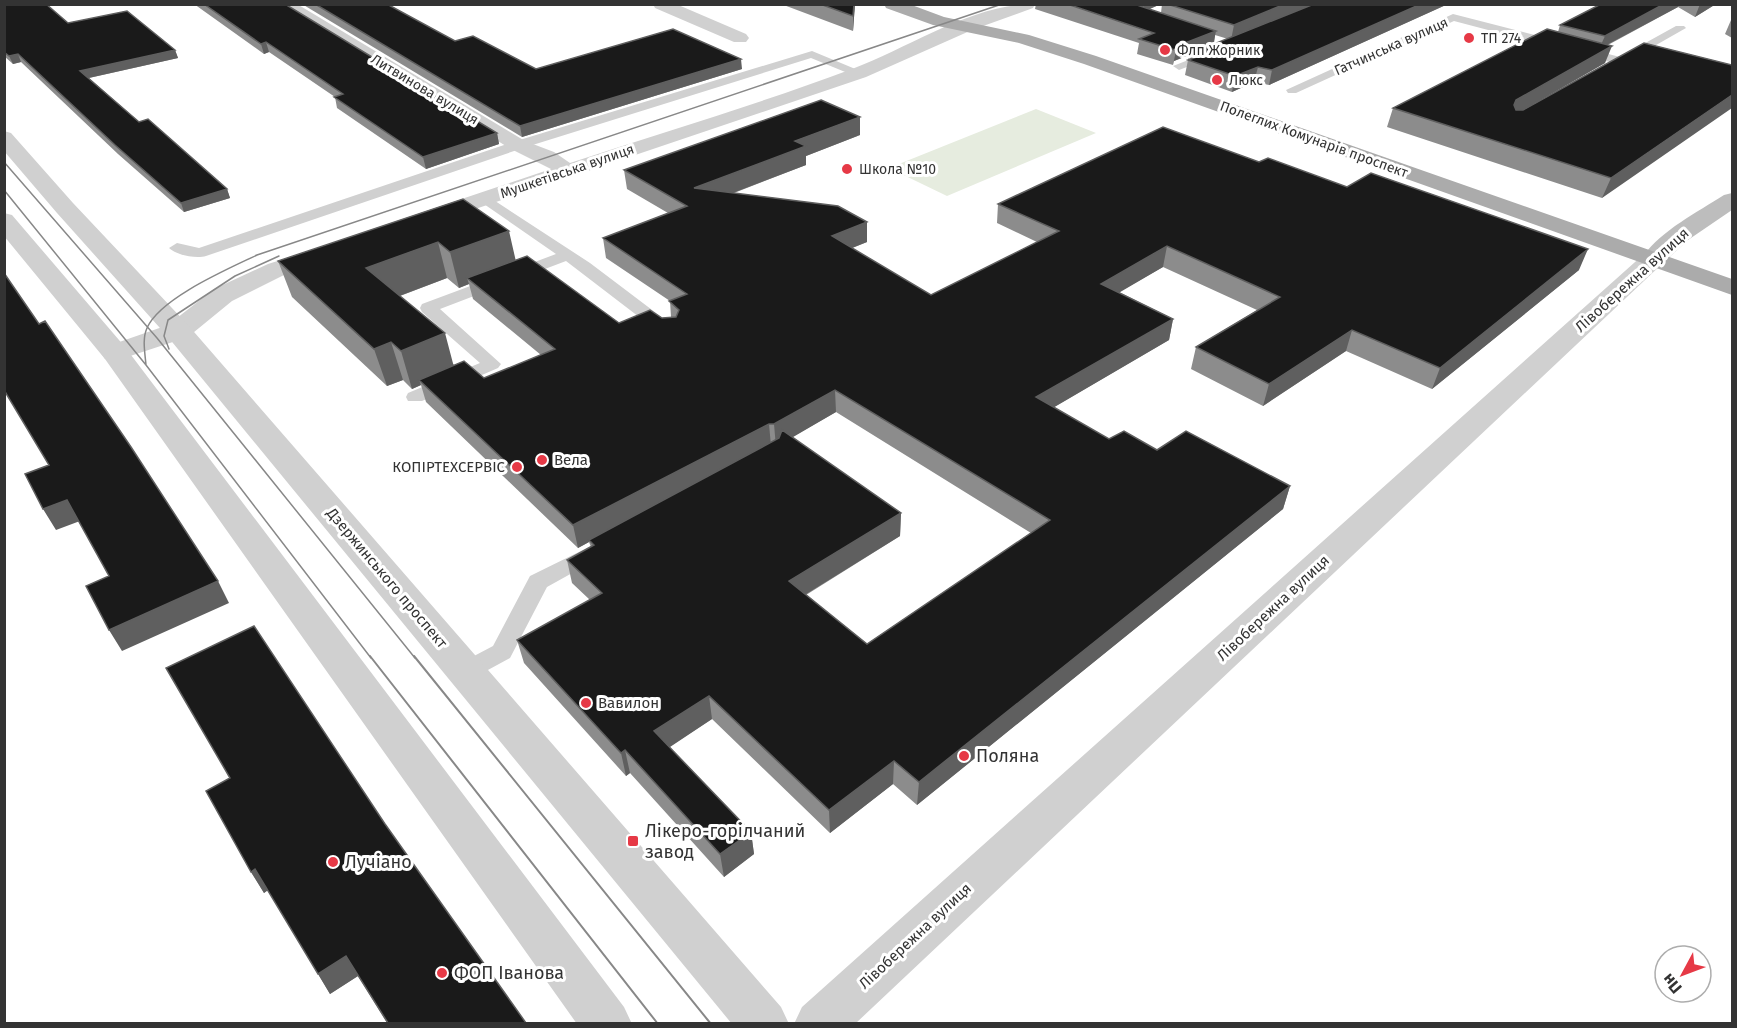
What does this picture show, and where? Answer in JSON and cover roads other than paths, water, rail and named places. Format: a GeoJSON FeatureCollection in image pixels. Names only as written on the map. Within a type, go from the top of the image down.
{"type":"FeatureCollection","features":[{"type":"Feature","properties":{"kind":"main road","name":"Полеглих Комунарів проспект"},"geometry":{"type":"LineString","coordinates":[[892,4],[939,21],[1023,39],[1090,60],[1732,287]]}},
{"type":"Feature","properties":{"kind":"main road","name":"Лівобережна вулиця"},"geometry":{"type":"LineString","coordinates":[[1653,259],[1680,235],[1732,201]]}},
{"type":"Feature","properties":{"kind":"street","name":"Литвинова вулиця"},"geometry":{"type":"LineString","coordinates":[[284,4],[518,145],[546,157],[568,171]]}},
{"type":"Feature","properties":{"kind":"street"},"geometry":{"type":"LineString","coordinates":[[661,4],[740,38]]}},
{"type":"Feature","properties":{"kind":"street"},"geometry":{"type":"LineString","coordinates":[[939,21],[989,4]]}},
{"type":"Feature","properties":{"kind":"street","name":"Мушкетівська вулиця"},"geometry":{"type":"LineString","coordinates":[[409,224],[859,73],[966,26],[1027,4]]}},
{"type":"Feature","properties":{"kind":"street","name":"Дзержинського проспект"},"geometry":{"type":"LineString","coordinates":[[4,137],[65,208],[178,331],[764,1023]]}},
{"type":"Feature","properties":{"kind":"street"},"geometry":{"type":"LineString","coordinates":[[6,223],[115,353],[607,1023]]}},
{"type":"Feature","properties":{"kind":"street"},"geometry":{"type":"LineString","coordinates":[[115,353],[178,331],[222,295],[277,269],[343,247]]}},
{"type":"Feature","properties":{"kind":"street","name":"Лівобережна вулиця"},"geometry":{"type":"LineString","coordinates":[[819,1023],[1653,259]]}},
{"type":"Feature","properties":{"kind":"lane","name":"Гатчинська вулиця"},"geometry":{"type":"LineString","coordinates":[[1292,90],[1454,17],[1621,62]]}},
{"type":"Feature","properties":{"kind":"lane"},"geometry":{"type":"LineString","coordinates":[[1602,73],[1647,51],[1680,28]]}},
{"type":"Feature","properties":{"kind":"lane"},"geometry":{"type":"LineString","coordinates":[[1179,66],[1217,44]]}},
{"type":"Feature","properties":{"kind":"lane"},"geometry":{"type":"LineString","coordinates":[[177,248],[200,253],[518,145],[812,54],[859,73]]}},
{"type":"Feature","properties":{"kind":"lane"},"geometry":{"type":"LineString","coordinates":[[486,199],[568,255],[671,333]]}},
{"type":"Feature","properties":{"kind":"lane"},"geometry":{"type":"LineString","coordinates":[[415,397],[492,364],[428,308],[568,255]]}},
{"type":"Feature","properties":{"kind":"lane"},"geometry":{"type":"LineString","coordinates":[[466,671],[502,651],[538,582],[608,544]]}},
{"type":"Feature","properties":{"kind":"tram line"},"geometry":{"type":"LineString","coordinates":[[148,327],[154,317],[180,295],[257,255],[1002,4]]}},
{"type":"Feature","properties":{"kind":"tram line"},"geometry":{"type":"LineString","coordinates":[[4,162],[148,327]]}},
{"type":"Feature","properties":{"kind":"tram line"},"geometry":{"type":"LineString","coordinates":[[4,190],[146,365]]}},
{"type":"Feature","properties":{"kind":"tram line"},"geometry":{"type":"LineString","coordinates":[[169,349],[164,336],[168,320],[235,276],[279,256]]}},
{"type":"Feature","properties":{"kind":"tram line"},"geometry":{"type":"LineString","coordinates":[[146,365],[144,346],[148,327]]}},
{"type":"Feature","properties":{"kind":"tram line"},"geometry":{"type":"LineString","coordinates":[[148,327],[415,658]]}},
{"type":"Feature","properties":{"kind":"tram line"},"geometry":{"type":"LineString","coordinates":[[146,365],[371,658]]}},
{"type":"Feature","properties":{"kind":"tram line"},"geometry":{"type":"LineString","coordinates":[[370,656],[658,1024]]}},
{"type":"Feature","properties":{"kind":"tram line"},"geometry":{"type":"LineString","coordinates":[[414,656],[711,1024]]}},
{"type":"Feature","properties":{"kind":"place","name":"ТП 274"},"geometry":{"type":"Point","coordinates":[1469,38]}},
{"type":"Feature","properties":{"kind":"place","name":"Флп Жорник"},"geometry":{"type":"Point","coordinates":[1165,50]}},
{"type":"Feature","properties":{"kind":"place","name":"Люкс"},"geometry":{"type":"Point","coordinates":[1217,80]}},
{"type":"Feature","properties":{"kind":"place","name":"Школа №10"},"geometry":{"type":"Point","coordinates":[847,169]}},
{"type":"Feature","properties":{"kind":"place","name":"Вела"},"geometry":{"type":"Point","coordinates":[542,460]}},
{"type":"Feature","properties":{"kind":"place","name":"КОПІРТЕХСЕРВІС"},"geometry":{"type":"Point","coordinates":[517,467]}},
{"type":"Feature","properties":{"kind":"place","name":"Вавилон"},"geometry":{"type":"Point","coordinates":[586,703]}},
{"type":"Feature","properties":{"kind":"place","name":"Поляна"},"geometry":{"type":"Point","coordinates":[964,756]}},
{"type":"Feature","properties":{"kind":"place","name":"Лікеро-горілчаний завод"},"geometry":{"type":"Point","coordinates":[633,841]}},
{"type":"Feature","properties":{"kind":"place","name":"Лучіано"},"geometry":{"type":"Point","coordinates":[333,862]}},
{"type":"Feature","properties":{"kind":"place","name":"ФОП Іванова"},"geometry":{"type":"Point","coordinates":[442,973]}}]}
